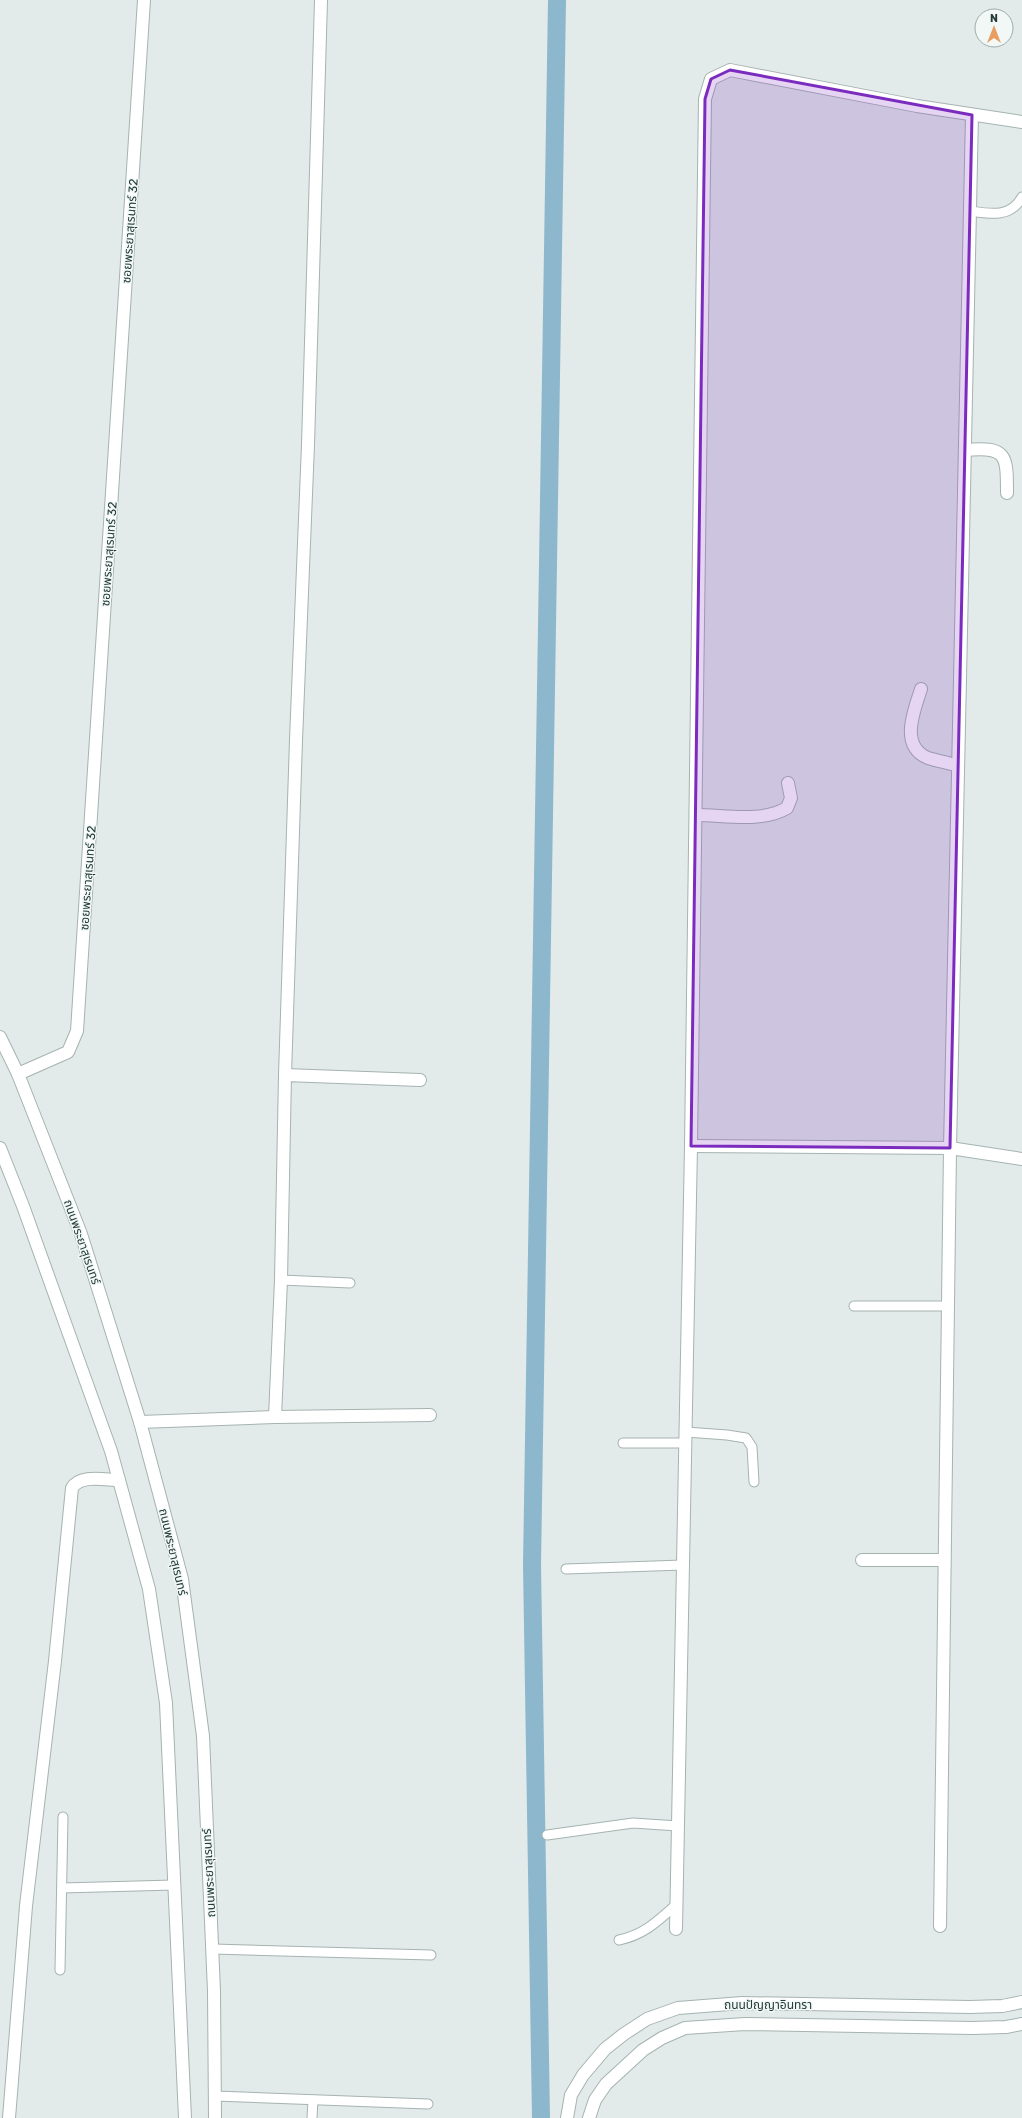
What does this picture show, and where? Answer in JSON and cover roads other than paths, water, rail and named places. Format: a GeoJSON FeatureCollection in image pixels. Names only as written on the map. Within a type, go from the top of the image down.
{"type":"FeatureCollection","features":[{"type":"Feature","properties":{"kind":"street","name":"ซอยพระยาสุเรนทร์ 32"},"geometry":{"type":"LineString","coordinates":[[18,1074],[68,1052],[77,1031],[144,0]]}},
{"type":"Feature","properties":{"kind":"street"},"geometry":{"type":"LineString","coordinates":[[275,1416],[281,1280],[285,1076],[296,740],[308,445],[322,0]]}},
{"type":"Feature","properties":{"kind":"street"},"geometry":{"type":"LineString","coordinates":[[676,1929],[691,1146],[705,99],[711,79],[730,70],[972,115],[1022,122]]}},
{"type":"Feature","properties":{"kind":"street"},"geometry":{"type":"LineString","coordinates":[[940,1926],[950,1148],[972,115]]}},
{"type":"Feature","properties":{"kind":"street"},"geometry":{"type":"LineString","coordinates":[[965,450],[997,451],[1004,458],[1007,467],[1007,493]]}},
{"type":"Feature","properties":{"kind":"street"},"geometry":{"type":"LineString","coordinates":[[921,689],[911,722],[911,740],[917,750],[928,758],[958,766]]}},
{"type":"Feature","properties":{"kind":"street"},"geometry":{"type":"LineString","coordinates":[[696,814],[765,816],[777,814],[787,808],[791,798],[788,783]]}},
{"type":"Feature","properties":{"kind":"street","name":"ถนนพระยาสุเรนทร์"},"geometry":{"type":"LineString","coordinates":[[0,1037],[18,1074],[81,1234],[140,1422],[182,1579],[203,1736],[212,1949],[215,2118]]}},
{"type":"Feature","properties":{"kind":"street"},"geometry":{"type":"LineString","coordinates":[[285,1076],[420,1080]]}},
{"type":"Feature","properties":{"kind":"street"},"geometry":{"type":"LineString","coordinates":[[691,1146],[950,1148],[1022,1159]]}},
{"type":"Feature","properties":{"kind":"street"},"geometry":{"type":"LineString","coordinates":[[0,1148],[26,1213],[111,1451],[149,1589],[166,1703],[185,2118]]}},
{"type":"Feature","properties":{"kind":"street"},"geometry":{"type":"LineString","coordinates":[[140,1422],[275,1416],[430,1415]]}},
{"type":"Feature","properties":{"kind":"street"},"geometry":{"type":"LineString","coordinates":[[10,2118],[26,1906],[55,1661],[72,1488],[75,1483],[82,1480],[119,1480]]}},
{"type":"Feature","properties":{"kind":"street"},"geometry":{"type":"LineString","coordinates":[[862,1560],[944,1560]]}},
{"type":"Feature","properties":{"kind":"street","name":"ถนนปัญญาอินทรา"},"geometry":{"type":"LineString","coordinates":[[567,2118],[571,2095],[583,2075],[605,2049],[647,2019],[678,2008],[742,2003],[970,2007],[1002,2006],[1022,2002]]}},
{"type":"Feature","properties":{"kind":"street","name":"ถนนปัญญาอินทรา"},"geometry":{"type":"LineString","coordinates":[[589,2118],[595,2100],[606,2084],[643,2050],[662,2038],[685,2028],[745,2024],[972,2028],[1006,2027],[1022,2024]]}},
{"type":"Feature","properties":{"kind":"lane"},"geometry":{"type":"LineString","coordinates":[[970,211],[999,214],[1011,210],[1019,203],[1022,197]]}},
{"type":"Feature","properties":{"kind":"lane"},"geometry":{"type":"LineString","coordinates":[[281,1280],[350,1283]]}},
{"type":"Feature","properties":{"kind":"lane"},"geometry":{"type":"LineString","coordinates":[[854,1306],[948,1306]]}},
{"type":"Feature","properties":{"kind":"lane"},"geometry":{"type":"LineString","coordinates":[[623,1443],[686,1438],[746,1438],[752,1447],[754,1482]]}},
{"type":"Feature","properties":{"kind":"lane"},"geometry":{"type":"LineString","coordinates":[[566,1569],[683,1565]]}},
{"type":"Feature","properties":{"kind":"lane"},"geometry":{"type":"LineString","coordinates":[[60,1970],[63,1817]]}},
{"type":"Feature","properties":{"kind":"lane"},"geometry":{"type":"LineString","coordinates":[[547,1835],[633,1823],[678,1826]]}},
{"type":"Feature","properties":{"kind":"lane"},"geometry":{"type":"LineString","coordinates":[[62,1888],[174,1886]]}},
{"type":"Feature","properties":{"kind":"lane"},"geometry":{"type":"LineString","coordinates":[[619,1940],[632,1937],[648,1930],[677,1904]]}},
{"type":"Feature","properties":{"kind":"lane"},"geometry":{"type":"LineString","coordinates":[[212,1949],[432,1955]]}},
{"type":"Feature","properties":{"kind":"lane"},"geometry":{"type":"LineString","coordinates":[[215,2096],[428,2104]]}},
{"type":"Feature","properties":{"kind":"lane"},"geometry":{"type":"LineString","coordinates":[[312,2118],[313,2100]]}},
{"type":"Feature","properties":{"kind":"waterway"},"geometry":{"type":"LineString","coordinates":[[541,2118],[532,1565],[557,0]]}}]}
